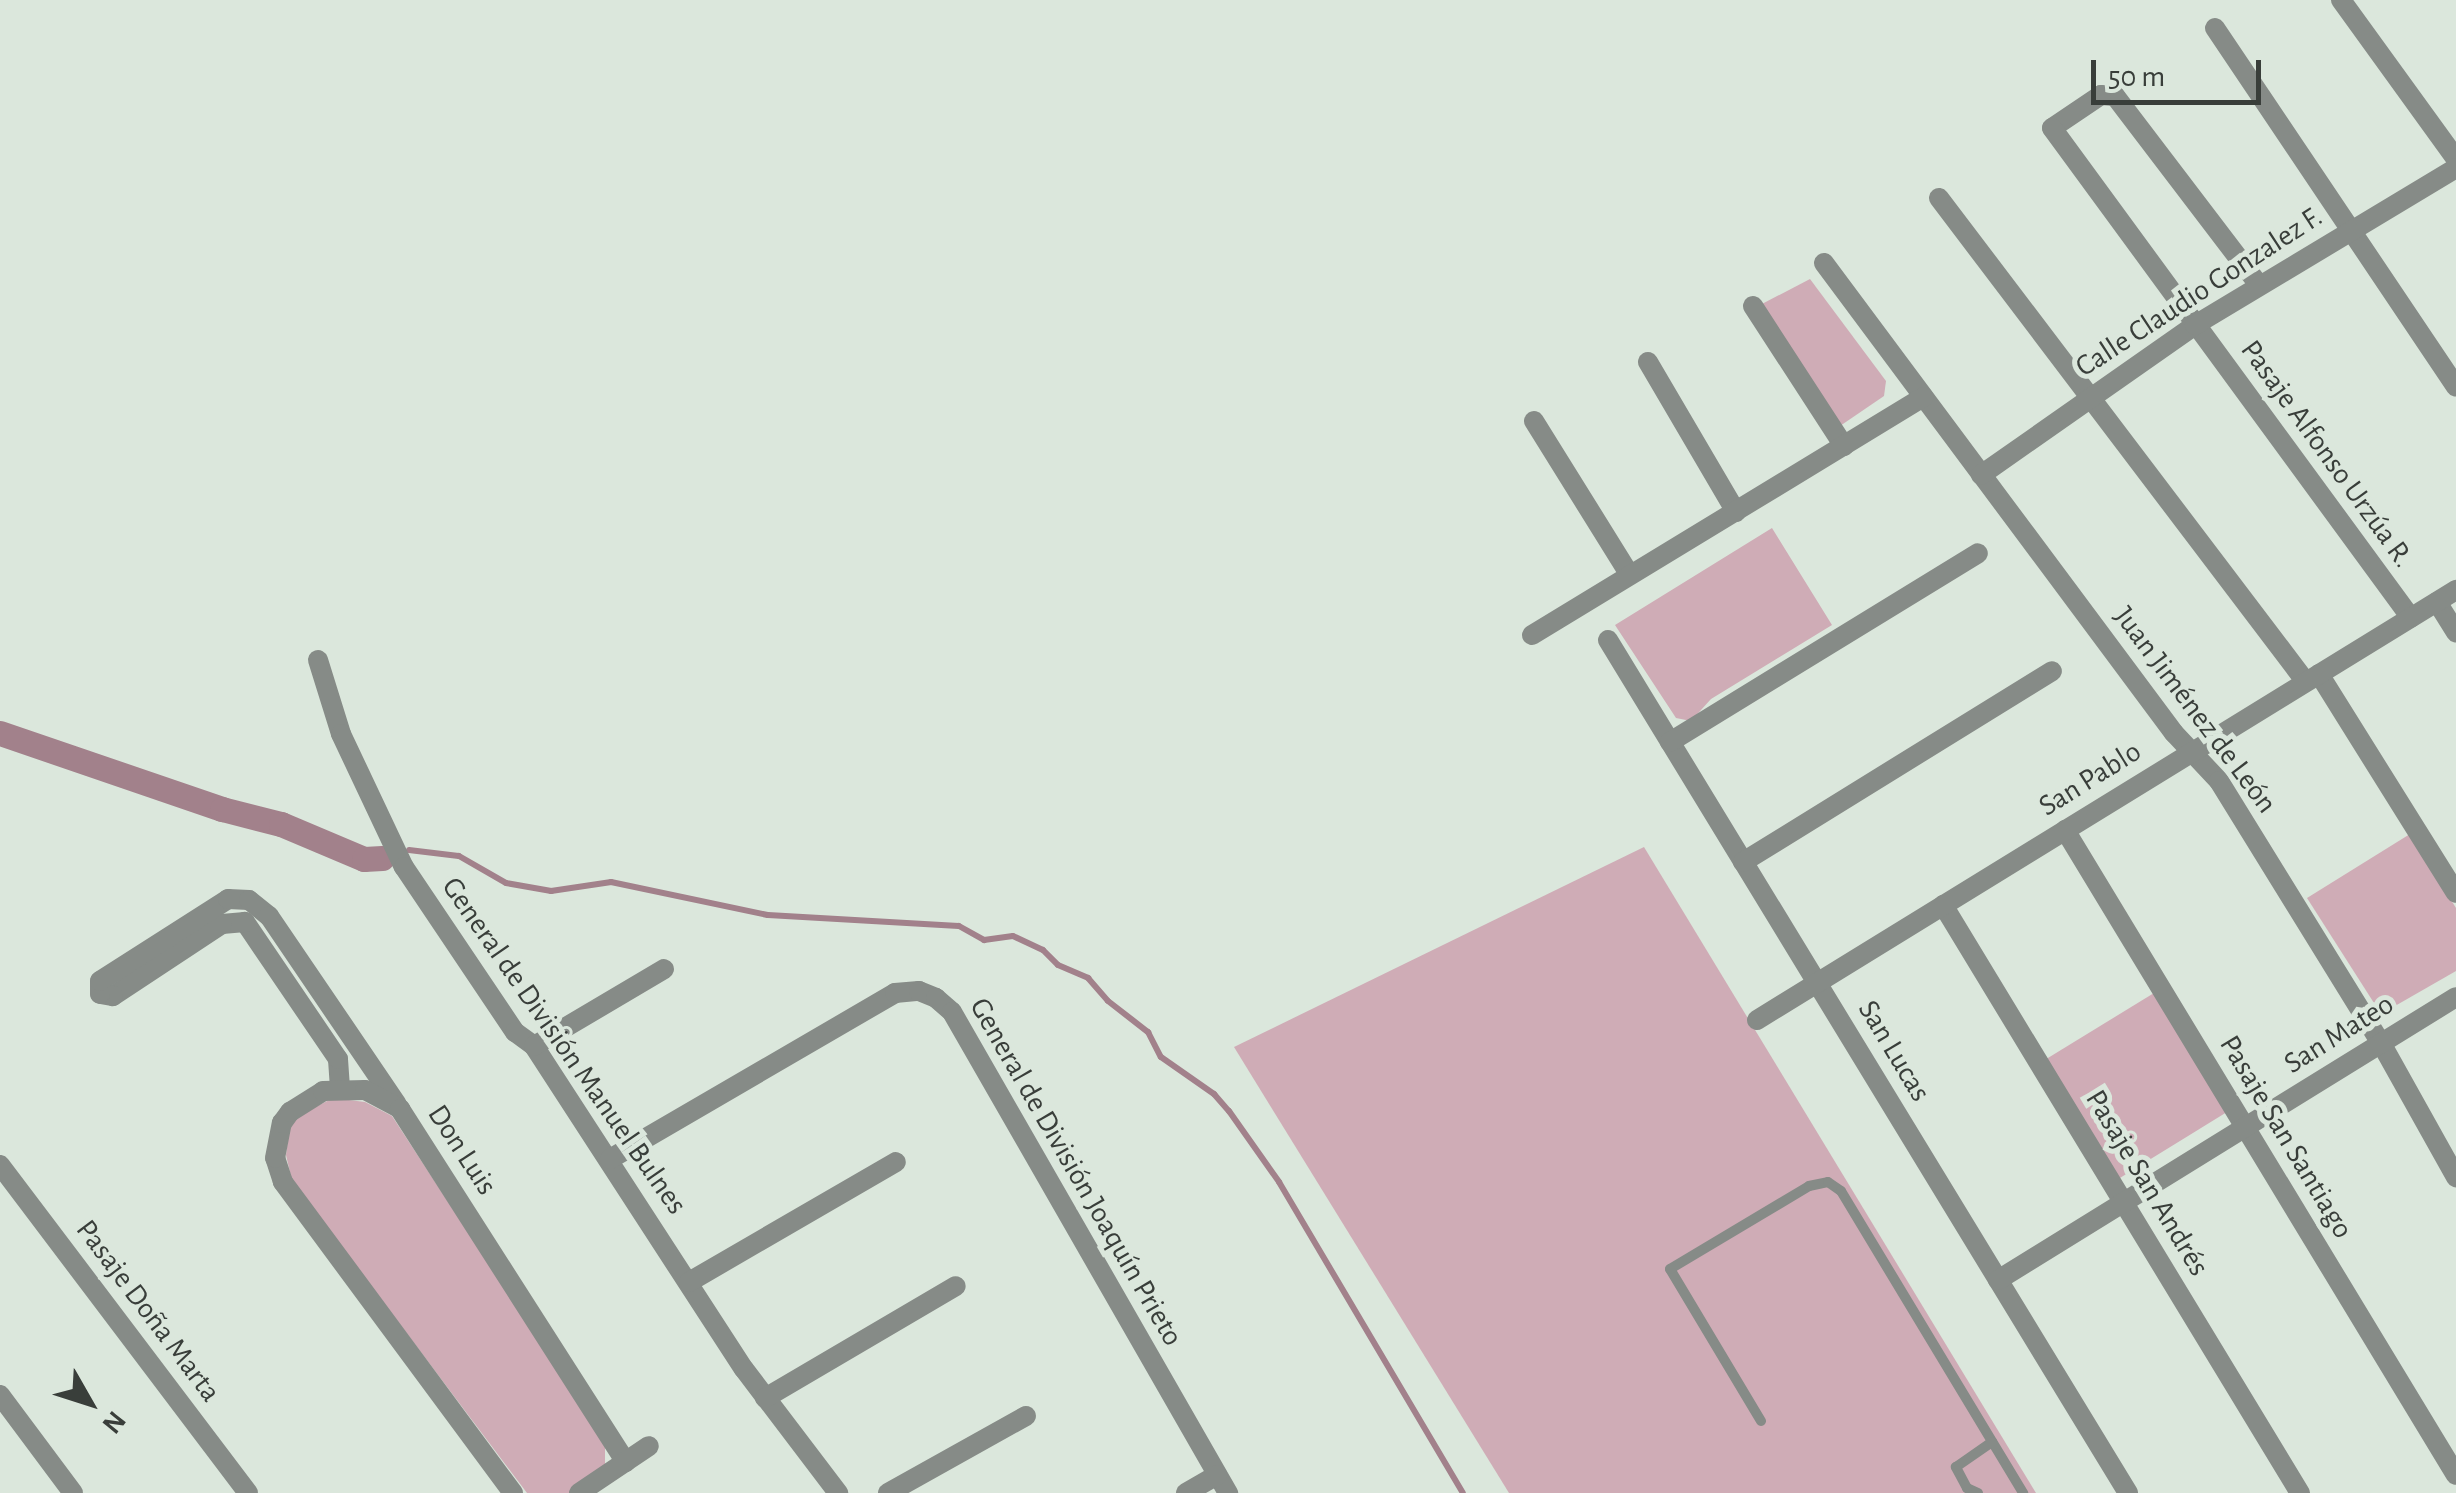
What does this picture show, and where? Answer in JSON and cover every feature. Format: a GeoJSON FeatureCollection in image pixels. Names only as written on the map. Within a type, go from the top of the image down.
{"type":"FeatureCollection","features":[{"type":"Feature","properties":{"kind":"street"},"geometry":{"type":"LineString","coordinates":[[2341,0],[2456,159]]}},
{"type":"Feature","properties":{"kind":"street"},"geometry":{"type":"LineString","coordinates":[[2216,28],[2347,230],[2456,387]]}},
{"type":"Feature","properties":{"kind":"street","name":"Pasaje Alfonso Urzúa R."},"geometry":{"type":"LineString","coordinates":[[2260,286],[2115,96],[2101,95],[2052,128],[2411,618]]}},
{"type":"Feature","properties":{"kind":"street","name":"Calle Claudio Gonzalez F."},"geometry":{"type":"LineString","coordinates":[[1980,475],[2196,326],[2347,230],[2456,168]]}},
{"type":"Feature","properties":{"kind":"street"},"geometry":{"type":"LineString","coordinates":[[1938,198],[2313,678],[2456,894]]}},
{"type":"Feature","properties":{"kind":"street","name":"Juan Jiménez de León"},"geometry":{"type":"LineString","coordinates":[[1824,263],[2190,751],[2219,781],[2381,1044],[2456,1177]]}},
{"type":"Feature","properties":{"kind":"street"},"geometry":{"type":"LineString","coordinates":[[1753,306],[1844,446]]}},
{"type":"Feature","properties":{"kind":"street"},"geometry":{"type":"LineString","coordinates":[[1648,362],[1736,512]]}},
{"type":"Feature","properties":{"kind":"street"},"geometry":{"type":"LineString","coordinates":[[1532,635],[1923,398]]}},
{"type":"Feature","properties":{"kind":"street"},"geometry":{"type":"LineString","coordinates":[[1534,421],[1630,575]]}},
{"type":"Feature","properties":{"kind":"street"},"geometry":{"type":"LineString","coordinates":[[1670,742],[1978,553]]}},
{"type":"Feature","properties":{"kind":"street","name":"San Pablo"},"geometry":{"type":"LineString","coordinates":[[1757,1020],[2456,590]]}},
{"type":"Feature","properties":{"kind":"street"},"geometry":{"type":"LineString","coordinates":[[2437,602],[2456,632]]}},
{"type":"Feature","properties":{"kind":"street","name":"San Lucas"},"geometry":{"type":"LineString","coordinates":[[1608,640],[2128,1493]]}},
{"type":"Feature","properties":{"kind":"street","name":"General de División Manuel Bulnes"},"geometry":{"type":"LineString","coordinates":[[318,660],[341,734],[404,867],[515,1032],[534,1046],[765,1398],[838,1493]]}},
{"type":"Feature","properties":{"kind":"street"},"geometry":{"type":"LineString","coordinates":[[1744,862],[2052,670]]}},
{"type":"Feature","properties":{"kind":"street","name":"Pasaje San Santiago"},"geometry":{"type":"LineString","coordinates":[[2066,830],[2456,1475]]}},
{"type":"Feature","properties":{"kind":"street"},"geometry":{"type":"LineString","coordinates":[[400,1109],[269,916],[240,898],[228,899],[104,978],[99,986],[104,997],[112,996],[222,924],[244,922],[330,1044],[342,1070],[340,1088],[323,1090],[290,1112],[277,1141],[278,1170],[288,1191],[513,1493]]}},
{"type":"Feature","properties":{"kind":"street","name":"Pasaje San Andrés"},"geometry":{"type":"LineString","coordinates":[[1944,905],[2300,1493]]}},
{"type":"Feature","properties":{"kind":"street"},"geometry":{"type":"LineString","coordinates":[[534,1046],[664,969]]}},
{"type":"Feature","properties":{"kind":"street","name":"General de División Joaquín Prieto"},"geometry":{"type":"LineString","coordinates":[[610,1159],[895,993],[919,992],[936,998],[952,1012],[1223,1484]]}},
{"type":"Feature","properties":{"kind":"street","name":"San Mateo"},"geometry":{"type":"LineString","coordinates":[[1998,1280],[2456,997]]}},
{"type":"Feature","properties":{"kind":"street"},"geometry":{"type":"LineString","coordinates":[[330,1044],[360,1050]]}},
{"type":"Feature","properties":{"kind":"street","name":"Don Luis"},"geometry":{"type":"LineString","coordinates":[[340,1088],[365,1090],[400,1109],[626,1462]]}},
{"type":"Feature","properties":{"kind":"street"},"geometry":{"type":"LineString","coordinates":[[689,1282],[896,1162]]}},
{"type":"Feature","properties":{"kind":"street","name":"Pasaje Doña Marta"},"geometry":{"type":"LineString","coordinates":[[0,1165],[248,1493]]}},
{"type":"Feature","properties":{"kind":"street"},"geometry":{"type":"LineString","coordinates":[[765,1398],[956,1286]]}},
{"type":"Feature","properties":{"kind":"street"},"geometry":{"type":"LineString","coordinates":[[0,1395],[73,1493]]}},
{"type":"Feature","properties":{"kind":"street"},"geometry":{"type":"LineString","coordinates":[[888,1493],[1026,1416]]}},
{"type":"Feature","properties":{"kind":"street"},"geometry":{"type":"LineString","coordinates":[[579,1493],[650,1446]]}},
{"type":"Feature","properties":{"kind":"street"},"geometry":{"type":"LineString","coordinates":[[1186,1493],[1223,1484]]}},
{"type":"Feature","properties":{"kind":"lane"},"geometry":{"type":"LineString","coordinates":[[1761,1421],[1670,1269],[1810,1186],[1828,1182],[1841,1192],[2023,1493]]}},
{"type":"Feature","properties":{"kind":"lane"},"geometry":{"type":"LineString","coordinates":[[1978,1493],[1968,1488],[1957,1471],[1957,1462],[1992,1442]]}},
{"type":"Feature","properties":{"kind":"shaded area"},"geometry":{"type":"Polygon","coordinates":[[[1810,279],[1886,381],[1884,396],[1840,426],[1760,305],[1810,279]]]}},
{"type":"Feature","properties":{"kind":"shaded area"},"geometry":{"type":"Polygon","coordinates":[[[1772,528],[1832,625],[1711,699],[1691,721],[1676,718],[1615,625],[1772,528]]]}},
{"type":"Feature","properties":{"kind":"shaded area"},"geometry":{"type":"Polygon","coordinates":[[[2410,834],[2456,908],[2456,971],[2381,1014],[2307,898],[2410,834]]]}},
{"type":"Feature","properties":{"kind":"shaded area"},"geometry":{"type":"Polygon","coordinates":[[[1644,847],[2036,1493],[1509,1493],[1234,1047],[1644,847]]]}},
{"type":"Feature","properties":{"kind":"shaded area"},"geometry":{"type":"Polygon","coordinates":[[[2154,993],[2227,1112],[2115,1181],[2043,1061],[2154,993]]]}},
{"type":"Feature","properties":{"kind":"shaded area"},"geometry":{"type":"Polygon","coordinates":[[[333,1098],[365,1102],[392,1116],[605,1442],[605,1466],[571,1493],[527,1493],[292,1181],[286,1155],[289,1131],[296,1117],[333,1098]]]}},
{"type":"Feature","properties":{"kind":"waterway"},"geometry":{"type":"LineString","coordinates":[[0,733],[222,809],[281,824],[364,859],[382,858]]}},
{"type":"Feature","properties":{"kind":"waterway"},"geometry":{"type":"LineString","coordinates":[[409,850],[459,856],[506,883],[551,891],[611,882],[768,915],[959,926],[984,940],[1013,936],[1043,950],[1058,965],[1088,978],[1108,1001],[1148,1032],[1161,1057],[1214,1094],[1229,1111],[1279,1182],[1463,1493]]}}]}
